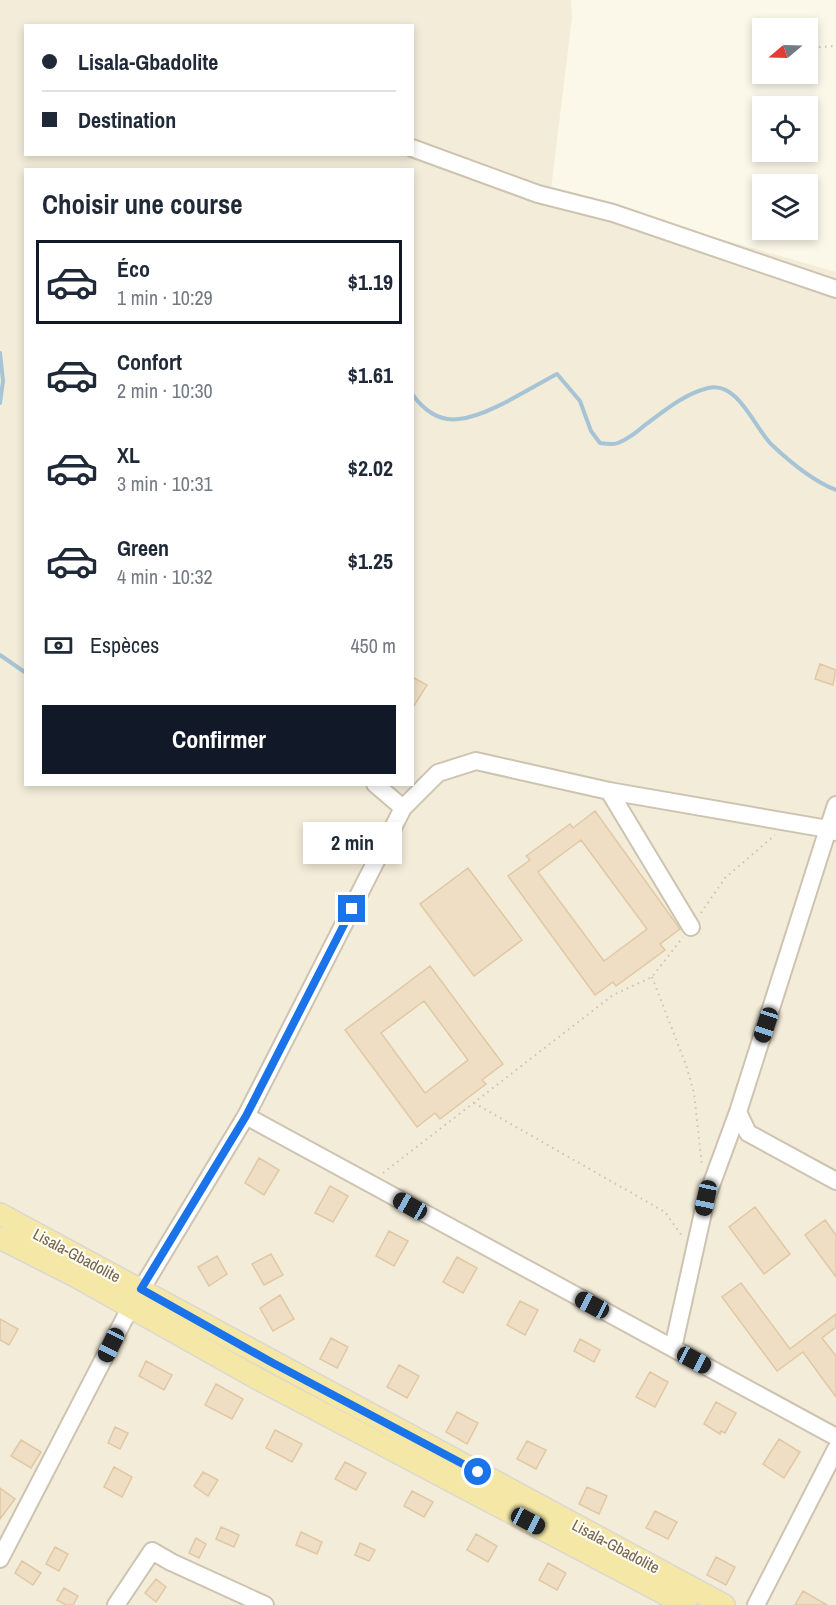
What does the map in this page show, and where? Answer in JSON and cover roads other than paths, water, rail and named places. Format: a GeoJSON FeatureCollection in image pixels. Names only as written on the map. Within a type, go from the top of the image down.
{"type":"FeatureCollection","features":[{"type":"Feature","properties":{"kind":"main road","name":"Lisala-Gbadolite"},"geometry":{"type":"LineString","coordinates":[[0,1214],[271,1362],[677,1597]]}},
{"type":"Feature","properties":{"kind":"main road","name":"Lisala-Gbadolite"},"geometry":{"type":"LineString","coordinates":[[0,1238],[77,1277],[271,1385],[677,1597],[724,1605]]}},
{"type":"Feature","properties":{"kind":"street"},"geometry":{"type":"LineString","coordinates":[[414,149],[538,194],[613,213],[836,289]]}},
{"type":"Feature","properties":{"kind":"street"},"geometry":{"type":"LineString","coordinates":[[0,1559],[130,1308],[246,1116],[403,808],[438,773],[476,761],[609,791],[832,831]]}},
{"type":"Feature","properties":{"kind":"street"},"geometry":{"type":"LineString","coordinates":[[377,786],[403,808]]}},
{"type":"Feature","properties":{"kind":"street"},"geometry":{"type":"LineString","coordinates":[[609,791],[691,927]]}},
{"type":"Feature","properties":{"kind":"street"},"geometry":{"type":"LineString","coordinates":[[673,1348],[706,1198],[738,1112],[832,831],[836,805]]}},
{"type":"Feature","properties":{"kind":"street"},"geometry":{"type":"LineString","coordinates":[[738,1112],[748,1133],[836,1181]]}},
{"type":"Feature","properties":{"kind":"street"},"geometry":{"type":"LineString","coordinates":[[246,1116],[836,1437]]}},
{"type":"Feature","properties":{"kind":"street"},"geometry":{"type":"LineString","coordinates":[[756,1605],[836,1449]]}},
{"type":"Feature","properties":{"kind":"street"},"geometry":{"type":"LineString","coordinates":[[116,1605],[152,1551],[265,1605]]}},
{"type":"Feature","properties":{"kind":"waterway"},"geometry":{"type":"LineString","coordinates":[[0,353],[3,381],[0,403]]}},
{"type":"Feature","properties":{"kind":"waterway"},"geometry":{"type":"LineString","coordinates":[[414,396],[432,413],[445,418],[459,419],[483,413],[557,374],[580,401],[591,431],[600,443],[612,444],[629,437],[683,399],[699,391],[719,387],[737,398],[766,438],[786,458],[810,476],[836,490]]}},
{"type":"Feature","properties":{"kind":"waterway"},"geometry":{"type":"LineString","coordinates":[[0,655],[24,672]]}}]}
